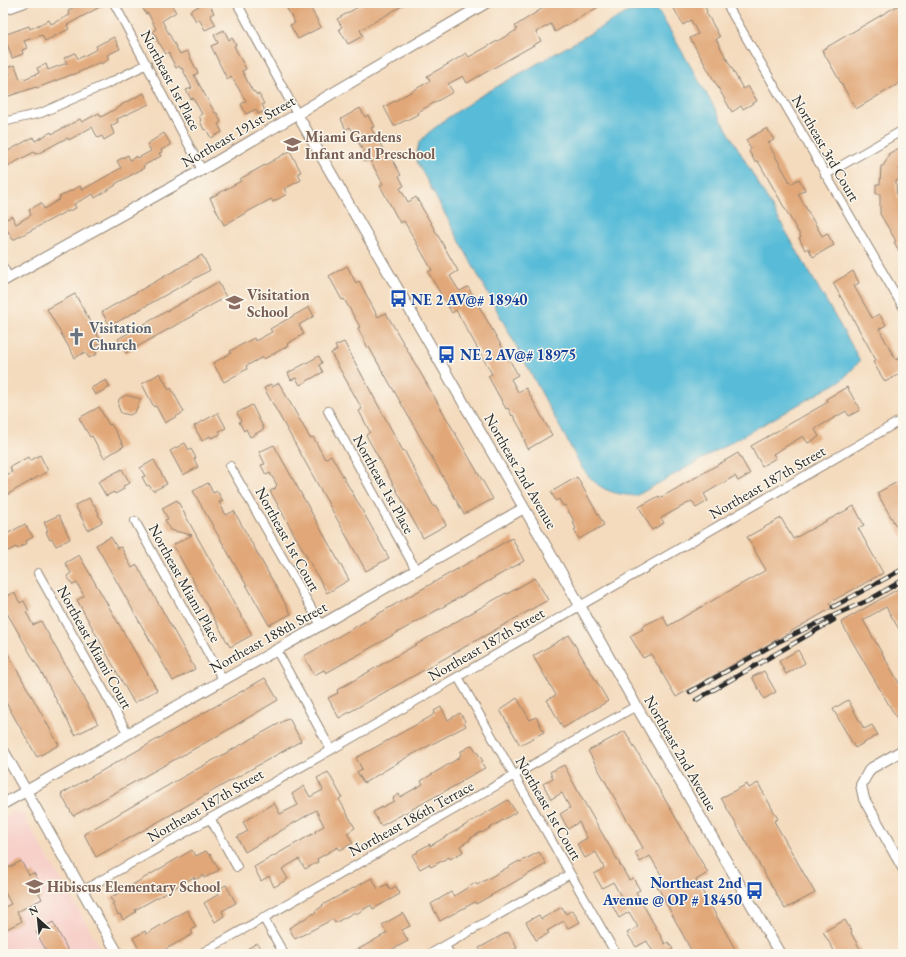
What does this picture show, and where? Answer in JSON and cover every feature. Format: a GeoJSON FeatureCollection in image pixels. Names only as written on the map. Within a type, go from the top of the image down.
{"type":"FeatureCollection","features":[{"type":"Feature","properties":{"kind":"street"},"geometry":{"type":"LineString","coordinates":[[3,11],[25,3]]}},
{"type":"Feature","properties":{"kind":"street","name":"Northeast 1st Place"},"geometry":{"type":"LineString","coordinates":[[114,3],[202,170]]}},
{"type":"Feature","properties":{"kind":"street","name":"Northeast 2nd Avenue"},"geometry":{"type":"LineString","coordinates":[[237,3],[297,114],[581,606],[636,706],[780,954]]}},
{"type":"Feature","properties":{"kind":"street","name":"Northeast 191st Street"},"geometry":{"type":"LineString","coordinates":[[6,280],[202,170],[486,3]]}},
{"type":"Feature","properties":{"kind":"street","name":"Northeast 3rd Court"},"geometry":{"type":"LineString","coordinates":[[726,3],[903,307]]}},
{"type":"Feature","properties":{"kind":"street"},"geometry":{"type":"LineString","coordinates":[[3,122],[41,113],[111,82],[147,64]]}},
{"type":"Feature","properties":{"kind":"street"},"geometry":{"type":"LineString","coordinates":[[825,175],[903,130]]}},
{"type":"Feature","properties":{"kind":"street"},"geometry":{"type":"LineString","coordinates":[[3,268],[6,280]]}},
{"type":"Feature","properties":{"kind":"street","name":"Northeast 1st Place"},"geometry":{"type":"LineString","coordinates":[[328,412],[416,570]]}},
{"type":"Feature","properties":{"kind":"street","name":"Northeast 187th Street"},"geometry":{"type":"LineString","coordinates":[[82,891],[458,677],[903,419]]}},
{"type":"Feature","properties":{"kind":"street","name":"Northeast 1st Court"},"geometry":{"type":"LineString","coordinates":[[230,466],[320,625]]}},
{"type":"Feature","properties":{"kind":"street","name":"Northeast 188th Street"},"geometry":{"type":"LineString","coordinates":[[3,804],[524,508]]}},
{"type":"Feature","properties":{"kind":"street","name":"Northeast Miami Place"},"geometry":{"type":"LineString","coordinates":[[135,521],[223,680]]}},
{"type":"Feature","properties":{"kind":"street","name":"Northeast Miami Court"},"geometry":{"type":"LineString","coordinates":[[38,573],[128,734]]}},
{"type":"Feature","properties":{"kind":"street"},"geometry":{"type":"LineString","coordinates":[[276,649],[331,750]]}},
{"type":"Feature","properties":{"kind":"street","name":"Northeast 1st Court"},"geometry":{"type":"LineString","coordinates":[[458,677],[616,954]]}},
{"type":"Feature","properties":{"kind":"street","name":"Northeast 186th Terrace"},"geometry":{"type":"LineString","coordinates":[[200,954],[636,706]]}},
{"type":"Feature","properties":{"kind":"street"},"geometry":{"type":"LineString","coordinates":[[3,750],[118,954]]}},
{"type":"Feature","properties":{"kind":"street"},"geometry":{"type":"LineString","coordinates":[[903,750],[870,769],[861,785],[864,799],[903,868]]}},
{"type":"Feature","properties":{"kind":"street"},"geometry":{"type":"LineString","coordinates":[[210,818],[237,868]]}},
{"type":"Feature","properties":{"kind":"street"},"geometry":{"type":"LineString","coordinates":[[430,954],[570,874]]}},
{"type":"Feature","properties":{"kind":"street"},"geometry":{"type":"LineString","coordinates":[[263,917],[284,954]]}},
{"type":"Feature","properties":{"kind":"street"},"geometry":{"type":"LineString","coordinates":[[445,946],[450,954]]}},
{"type":"Feature","properties":{"kind":"shaded area","name":"Hibiscus Elementary School"},"geometry":{"type":"Polygon","coordinates":[[[15,811],[22,813],[104,954],[3,954],[3,818],[15,811]]]}},
{"type":"Feature","properties":{"kind":"water"},"geometry":{"type":"Polygon","coordinates":[[[658,10],[860,361],[842,380],[636,496],[619,494],[599,486],[582,468],[417,162],[417,152],[419,143],[427,134],[477,98],[628,12],[658,10]]]}},
{"type":"Feature","properties":{"kind":"building"},"geometry":{"type":"Polygon","coordinates":[[[80,3],[107,3],[67,25],[69,29],[45,41],[42,35],[24,41],[27,48],[22,50],[23,54],[12,58],[4,35],[29,26],[30,29],[49,20],[51,24],[70,15],[68,11],[80,3]]]}},
{"type":"Feature","properties":{"kind":"building"},"geometry":{"type":"Polygon","coordinates":[[[140,3],[170,3],[176,12],[162,21],[180,54],[187,51],[198,73],[194,75],[215,113],[217,113],[221,122],[218,124],[222,132],[211,138],[206,129],[204,130],[199,116],[202,114],[193,98],[191,99],[186,90],[192,88],[182,68],[181,69],[179,66],[176,68],[168,52],[166,54],[159,44],[153,31],[156,29],[148,13],[146,14],[140,3]]]}},
{"type":"Feature","properties":{"kind":"building"},"geometry":{"type":"Polygon","coordinates":[[[204,3],[209,3],[214,13],[210,15],[216,25],[205,30],[199,19],[196,21],[190,11],[204,3]]]}},
{"type":"Feature","properties":{"kind":"building"},"geometry":{"type":"Polygon","coordinates":[[[284,3],[305,3],[308,8],[310,7],[321,27],[298,39],[290,25],[295,23],[284,3]]]}},
{"type":"Feature","properties":{"kind":"building"},"geometry":{"type":"Polygon","coordinates":[[[365,3],[407,3],[360,30],[363,36],[348,44],[339,29],[342,27],[337,19],[365,3]]]}},
{"type":"Feature","properties":{"kind":"building"},"geometry":{"type":"Polygon","coordinates":[[[551,3],[555,3],[557,6],[562,3],[605,3],[555,32],[551,24],[536,32],[541,41],[467,83],[463,76],[448,84],[453,92],[418,112],[419,114],[394,126],[384,107],[430,81],[427,76],[466,53],[469,57],[517,30],[515,26],[551,3]]]}},
{"type":"Feature","properties":{"kind":"building"},"geometry":{"type":"Polygon","coordinates":[[[671,3],[703,3],[707,11],[706,12],[720,37],[716,39],[743,89],[748,86],[757,101],[743,109],[741,106],[732,112],[690,38],[698,34],[691,20],[683,25],[671,3]]]}},
{"type":"Feature","properties":{"kind":"building"},"geometry":{"type":"Polygon","coordinates":[[[902,3],[903,81],[856,109],[822,50],[902,3]]]}},
{"type":"Feature","properties":{"kind":"building"},"geometry":{"type":"Polygon","coordinates":[[[224,30],[229,40],[232,38],[236,45],[234,46],[246,69],[242,71],[253,92],[254,91],[257,95],[259,94],[264,104],[262,104],[265,111],[258,114],[256,109],[246,114],[241,104],[246,101],[231,76],[227,79],[211,46],[218,43],[214,35],[224,30]]]}},
{"type":"Feature","properties":{"kind":"building"},"geometry":{"type":"Polygon","coordinates":[[[114,37],[120,49],[107,55],[109,59],[101,64],[100,62],[73,75],[3,98],[3,76],[10,74],[8,67],[15,65],[20,79],[24,79],[39,73],[37,68],[46,64],[48,70],[67,63],[64,58],[75,53],[78,59],[97,49],[96,46],[114,37]]]}},
{"type":"Feature","properties":{"kind":"building"},"geometry":{"type":"Polygon","coordinates":[[[144,93],[149,104],[117,119],[118,122],[111,126],[114,134],[104,140],[102,136],[98,138],[92,127],[69,140],[68,138],[63,140],[39,153],[35,154],[34,152],[6,167],[3,161],[3,141],[8,151],[33,137],[35,141],[80,119],[82,122],[99,113],[101,117],[144,93]]]}},
{"type":"Feature","properties":{"kind":"building"},"geometry":{"type":"Polygon","coordinates":[[[360,108],[365,117],[368,115],[374,127],[371,128],[387,156],[389,154],[401,175],[399,176],[404,186],[400,188],[408,202],[416,197],[458,271],[450,276],[460,291],[468,287],[518,375],[511,379],[518,392],[526,388],[552,435],[528,449],[522,434],[523,433],[513,415],[512,416],[508,408],[506,409],[488,376],[492,374],[456,310],[452,313],[428,272],[432,270],[404,221],[400,223],[380,186],[383,184],[370,160],[365,162],[360,154],[364,152],[350,127],[346,130],[341,119],[360,108]]]}},
{"type":"Feature","properties":{"kind":"building"},"geometry":{"type":"Polygon","coordinates":[[[767,128],[774,140],[768,143],[791,184],[799,179],[805,190],[798,194],[822,236],[827,233],[834,245],[813,257],[808,248],[805,250],[799,238],[801,237],[758,161],[755,162],[749,151],[751,149],[746,140],[767,128]]]}},
{"type":"Feature","properties":{"kind":"building"},"geometry":{"type":"Polygon","coordinates":[[[164,133],[171,145],[161,150],[162,152],[159,153],[161,156],[143,166],[144,168],[115,184],[116,185],[95,198],[93,194],[74,204],[76,208],[67,211],[13,240],[8,231],[3,234],[3,221],[12,216],[16,224],[31,215],[29,210],[41,203],[44,209],[60,199],[59,197],[80,186],[82,190],[121,168],[117,161],[128,155],[130,160],[137,156],[138,158],[151,151],[147,144],[164,133]]]}},
{"type":"Feature","properties":{"kind":"building"},"geometry":{"type":"Polygon","coordinates":[[[903,146],[903,167],[899,169],[899,180],[896,181],[897,199],[899,199],[899,209],[903,217],[903,258],[894,242],[896,241],[880,214],[880,194],[876,194],[876,184],[880,184],[881,166],[883,166],[889,156],[888,154],[903,146]]]}},
{"type":"Feature","properties":{"kind":"building"},"geometry":{"type":"Polygon","coordinates":[[[290,151],[301,172],[298,173],[301,180],[284,189],[287,194],[273,202],[271,199],[224,225],[210,198],[290,151]]]}},
{"type":"Feature","properties":{"kind":"building"},"geometry":{"type":"Polygon","coordinates":[[[202,255],[210,270],[110,326],[102,312],[202,255]]]}},
{"type":"Feature","properties":{"kind":"building"},"geometry":{"type":"Polygon","coordinates":[[[347,266],[356,283],[359,281],[378,317],[386,313],[493,499],[464,514],[369,347],[368,348],[358,328],[360,327],[344,299],[342,300],[329,276],[347,266]]]}},
{"type":"Feature","properties":{"kind":"building"},"geometry":{"type":"Polygon","coordinates":[[[853,271],[859,283],[854,286],[872,318],[879,314],[886,325],[879,329],[896,360],[903,356],[903,372],[885,382],[873,362],[876,360],[833,283],[853,271]]]}},
{"type":"Feature","properties":{"kind":"building"},"geometry":{"type":"Polygon","coordinates":[[[218,282],[226,297],[126,353],[118,339],[218,282]]]}},
{"type":"Feature","properties":{"kind":"building"},"geometry":{"type":"Polygon","coordinates":[[[75,294],[102,343],[93,347],[97,354],[89,358],[85,352],[75,358],[47,309],[75,294]]]}},
{"type":"Feature","properties":{"kind":"building"},"geometry":{"type":"Polygon","coordinates":[[[309,307],[314,316],[299,325],[304,334],[287,344],[288,346],[264,359],[263,357],[246,366],[247,369],[224,382],[213,363],[231,353],[230,351],[254,338],[255,341],[272,332],[270,329],[309,307]]]}},
{"type":"Feature","properties":{"kind":"building"},"geometry":{"type":"Polygon","coordinates":[[[344,342],[434,507],[436,506],[446,525],[423,538],[366,435],[370,432],[359,411],[362,409],[331,353],[337,350],[335,346],[344,342]]]}},
{"type":"Feature","properties":{"kind":"building"},"geometry":{"type":"Polygon","coordinates":[[[319,356],[322,363],[319,365],[323,372],[300,385],[296,378],[291,380],[288,373],[319,356]]]}},
{"type":"Feature","properties":{"kind":"building"},"geometry":{"type":"Polygon","coordinates":[[[160,373],[169,390],[171,388],[184,412],[165,423],[156,406],[154,407],[142,384],[160,373]]]}},
{"type":"Feature","properties":{"kind":"building"},"geometry":{"type":"Polygon","coordinates":[[[106,380],[110,387],[95,395],[91,388],[106,380]]]}},
{"type":"Feature","properties":{"kind":"building"},"geometry":{"type":"Polygon","coordinates":[[[279,383],[310,438],[313,437],[325,459],[331,455],[389,558],[366,571],[264,388],[271,384],[272,387],[279,383]]]}},
{"type":"Feature","properties":{"kind":"building"},"geometry":{"type":"Polygon","coordinates":[[[847,387],[860,410],[849,416],[846,411],[815,429],[819,437],[808,443],[803,436],[773,454],[776,458],[762,466],[751,446],[828,402],[826,399],[847,387]]]}},
{"type":"Feature","properties":{"kind":"building"},"geometry":{"type":"Polygon","coordinates":[[[126,395],[141,399],[135,412],[130,415],[121,413],[118,406],[119,399],[126,395]]]}},
{"type":"Feature","properties":{"kind":"building"},"geometry":{"type":"Polygon","coordinates":[[[252,405],[264,429],[250,437],[246,429],[244,431],[239,422],[241,421],[237,413],[252,405]]]}},
{"type":"Feature","properties":{"kind":"building"},"geometry":{"type":"Polygon","coordinates":[[[99,407],[109,425],[111,424],[124,446],[104,458],[92,436],[90,437],[79,418],[99,407]]]}},
{"type":"Feature","properties":{"kind":"building"},"geometry":{"type":"Polygon","coordinates":[[[218,413],[226,428],[219,431],[221,434],[211,438],[210,436],[202,441],[194,426],[218,413]]]}},
{"type":"Feature","properties":{"kind":"building"},"geometry":{"type":"Polygon","coordinates":[[[185,443],[189,450],[191,449],[196,458],[194,459],[198,467],[183,475],[170,451],[185,443]]]}},
{"type":"Feature","properties":{"kind":"building"},"geometry":{"type":"Polygon","coordinates":[[[274,445],[349,580],[327,593],[270,491],[276,488],[275,487],[277,485],[270,473],[266,475],[261,465],[265,464],[259,452],[274,445]]]}},
{"type":"Feature","properties":{"kind":"building"},"geometry":{"type":"Polygon","coordinates":[[[738,453],[750,474],[738,481],[735,476],[704,494],[708,501],[696,508],[692,501],[661,518],[664,523],[652,530],[639,507],[659,496],[660,498],[738,453]]]}},
{"type":"Feature","properties":{"kind":"building"},"geometry":{"type":"Polygon","coordinates":[[[40,455],[48,471],[3,497],[3,477],[12,472],[10,467],[28,457],[30,461],[40,455]]]}},
{"type":"Feature","properties":{"kind":"building"},"geometry":{"type":"Polygon","coordinates":[[[154,460],[167,484],[153,491],[149,485],[147,486],[142,477],[145,476],[140,468],[154,460]]]}},
{"type":"Feature","properties":{"kind":"building"},"geometry":{"type":"Polygon","coordinates":[[[122,469],[130,483],[123,486],[124,489],[115,494],[114,492],[106,496],[98,482],[122,469]]]}},
{"type":"Feature","properties":{"kind":"building"},"geometry":{"type":"Polygon","coordinates":[[[577,477],[604,525],[579,539],[574,530],[576,529],[573,522],[574,521],[565,505],[563,506],[559,499],[556,501],[551,492],[577,477]]]}},
{"type":"Feature","properties":{"kind":"building"},"geometry":{"type":"Polygon","coordinates":[[[899,481],[903,488],[903,538],[877,493],[899,481]]]}},
{"type":"Feature","properties":{"kind":"building"},"geometry":{"type":"Polygon","coordinates":[[[208,483],[213,493],[217,491],[223,501],[219,502],[226,515],[234,511],[291,614],[269,625],[193,491],[208,483]]]}},
{"type":"Feature","properties":{"kind":"building"},"geometry":{"type":"Polygon","coordinates":[[[89,498],[93,505],[94,504],[102,522],[88,530],[75,505],[89,498]]]}},
{"type":"Feature","properties":{"kind":"building"},"geometry":{"type":"Polygon","coordinates":[[[177,500],[252,635],[230,647],[173,545],[192,535],[170,530],[165,520],[168,519],[162,508],[177,500]]]}},
{"type":"Feature","properties":{"kind":"building"},"geometry":{"type":"Polygon","coordinates":[[[854,506],[864,525],[858,528],[883,573],[829,603],[832,608],[676,697],[651,654],[643,658],[630,636],[643,629],[641,627],[663,616],[668,626],[766,570],[747,537],[781,518],[793,539],[854,506]]]}},
{"type":"Feature","properties":{"kind":"building"},"geometry":{"type":"Polygon","coordinates":[[[59,515],[70,539],[56,546],[52,539],[50,540],[46,532],[48,531],[44,522],[59,515]]]}},
{"type":"Feature","properties":{"kind":"building"},"geometry":{"type":"Polygon","coordinates":[[[25,524],[33,537],[17,549],[16,547],[8,551],[3,541],[3,536],[25,524]]]}},
{"type":"Feature","properties":{"kind":"building"},"geometry":{"type":"Polygon","coordinates":[[[111,537],[117,548],[121,547],[132,568],[137,565],[195,669],[173,681],[96,545],[111,537]]]}},
{"type":"Feature","properties":{"kind":"building"},"geometry":{"type":"Polygon","coordinates":[[[512,538],[524,561],[326,673],[324,670],[314,675],[304,656],[512,538]]]}},
{"type":"Feature","properties":{"kind":"building"},"geometry":{"type":"Polygon","coordinates":[[[79,555],[157,690],[134,703],[77,600],[84,596],[77,583],[73,585],[67,576],[71,573],[65,563],[79,555]]]}},
{"type":"Feature","properties":{"kind":"building"},"geometry":{"type":"Polygon","coordinates":[[[535,578],[548,600],[339,718],[328,698],[338,693],[337,690],[506,593],[507,594],[535,578]]]}},
{"type":"Feature","properties":{"kind":"building"},"geometry":{"type":"Polygon","coordinates":[[[898,589],[903,598],[903,636],[886,607],[863,620],[903,690],[903,729],[841,622],[898,589]]]}},
{"type":"Feature","properties":{"kind":"building"},"geometry":{"type":"Polygon","coordinates":[[[14,592],[20,603],[24,601],[29,611],[26,612],[33,625],[41,621],[98,724],[75,735],[3,606],[3,598],[14,592]]]}},
{"type":"Feature","properties":{"kind":"building"},"geometry":{"type":"Polygon","coordinates":[[[569,635],[608,701],[563,728],[547,700],[556,695],[533,656],[569,635]]]}},
{"type":"Feature","properties":{"kind":"building"},"geometry":{"type":"Polygon","coordinates":[[[3,645],[59,745],[37,757],[5,701],[3,702],[3,645]]]}},
{"type":"Feature","properties":{"kind":"building"},"geometry":{"type":"Polygon","coordinates":[[[798,650],[805,663],[786,674],[779,661],[798,650]]]}},
{"type":"Feature","properties":{"kind":"building"},"geometry":{"type":"Polygon","coordinates":[[[764,671],[776,692],[764,699],[752,677],[764,671]]]}},
{"type":"Feature","properties":{"kind":"building"},"geometry":{"type":"Polygon","coordinates":[[[265,678],[278,700],[219,735],[73,816],[61,794],[265,678]]]}},
{"type":"Feature","properties":{"kind":"building"},"geometry":{"type":"Polygon","coordinates":[[[517,698],[530,720],[536,717],[544,732],[520,745],[500,710],[517,698]]]}},
{"type":"Feature","properties":{"kind":"building"},"geometry":{"type":"Polygon","coordinates":[[[848,700],[864,729],[872,725],[878,735],[855,748],[833,709],[848,700]]]}},
{"type":"Feature","properties":{"kind":"building"},"geometry":{"type":"Polygon","coordinates":[[[441,707],[448,720],[460,713],[466,726],[404,759],[364,783],[357,772],[362,769],[356,758],[430,717],[435,713],[434,711],[441,707]]]}},
{"type":"Feature","properties":{"kind":"building"},"geometry":{"type":"Polygon","coordinates":[[[289,718],[301,741],[96,857],[84,834],[289,718]]]}},
{"type":"Feature","properties":{"kind":"building"},"geometry":{"type":"Polygon","coordinates":[[[625,731],[708,873],[696,880],[738,954],[693,954],[655,882],[663,878],[650,856],[640,862],[635,853],[643,848],[588,751],[625,731]]]}},
{"type":"Feature","properties":{"kind":"building"},"geometry":{"type":"Polygon","coordinates":[[[472,745],[483,761],[481,762],[485,768],[381,826],[373,812],[394,801],[393,798],[399,794],[400,797],[423,784],[421,781],[459,758],[461,755],[460,752],[472,745]]]}},
{"type":"Feature","properties":{"kind":"building"},"geometry":{"type":"Polygon","coordinates":[[[564,765],[629,880],[633,878],[640,890],[636,892],[665,944],[668,942],[673,949],[670,951],[671,954],[654,954],[647,941],[636,947],[627,933],[638,927],[629,912],[619,918],[611,903],[622,898],[613,882],[602,888],[594,874],[604,868],[596,852],[585,858],[577,844],[587,838],[579,822],[568,829],[560,814],[570,808],[562,793],[551,799],[543,784],[553,778],[550,772],[564,765]]]}},
{"type":"Feature","properties":{"kind":"building"},"geometry":{"type":"Polygon","coordinates":[[[328,772],[342,797],[339,799],[355,828],[347,833],[353,843],[340,850],[338,847],[317,859],[318,862],[305,869],[299,859],[282,869],[288,879],[274,887],[269,876],[261,881],[254,867],[324,826],[316,810],[245,852],[237,837],[248,831],[243,822],[274,803],[280,814],[298,805],[292,794],[304,786],[310,797],[323,790],[317,778],[328,772]]]}},
{"type":"Feature","properties":{"kind":"building"},"geometry":{"type":"Polygon","coordinates":[[[758,783],[778,819],[774,821],[815,893],[785,909],[721,798],[747,784],[749,788],[758,783]]]}},
{"type":"Feature","properties":{"kind":"building"},"geometry":{"type":"Polygon","coordinates":[[[508,800],[516,812],[482,833],[481,832],[469,839],[470,840],[460,846],[463,852],[450,859],[449,857],[431,867],[429,864],[420,869],[412,855],[418,852],[417,851],[430,844],[430,846],[508,800]]]}},
{"type":"Feature","properties":{"kind":"building"},"geometry":{"type":"Polygon","coordinates":[[[192,850],[196,856],[206,851],[209,855],[210,854],[219,870],[204,878],[203,875],[195,880],[194,877],[135,910],[136,912],[123,920],[120,914],[118,915],[112,904],[114,903],[110,898],[192,850]]]}},
{"type":"Feature","properties":{"kind":"building"},"geometry":{"type":"Polygon","coordinates":[[[539,852],[546,864],[476,904],[475,902],[440,921],[431,904],[451,892],[454,896],[475,883],[477,885],[519,861],[520,862],[539,852]]]}},
{"type":"Feature","properties":{"kind":"building"},"geometry":{"type":"Polygon","coordinates":[[[21,861],[29,875],[34,873],[39,882],[35,885],[42,899],[17,912],[22,921],[3,931],[3,908],[11,904],[3,889],[3,871],[21,861]]]}},
{"type":"Feature","properties":{"kind":"building"},"geometry":{"type":"Polygon","coordinates":[[[372,878],[378,889],[387,884],[390,890],[396,886],[400,894],[373,909],[371,905],[356,914],[355,912],[335,923],[333,919],[295,939],[289,928],[316,912],[315,911],[323,906],[322,905],[372,878]]]}},
{"type":"Feature","properties":{"kind":"building"},"geometry":{"type":"Polygon","coordinates":[[[226,885],[236,903],[222,911],[224,916],[215,922],[204,903],[219,894],[217,890],[226,885]]]}},
{"type":"Feature","properties":{"kind":"building"},"geometry":{"type":"Polygon","coordinates":[[[562,907],[566,914],[572,910],[580,922],[568,928],[564,921],[547,931],[549,933],[536,940],[526,922],[539,915],[541,919],[562,907]]]}},
{"type":"Feature","properties":{"kind":"building"},"geometry":{"type":"Polygon","coordinates":[[[187,910],[196,927],[191,930],[193,934],[157,954],[142,954],[133,938],[145,931],[146,934],[187,910]]]}},
{"type":"Feature","properties":{"kind":"building"},"geometry":{"type":"Polygon","coordinates":[[[403,913],[410,926],[402,930],[408,941],[391,950],[393,954],[350,954],[387,933],[382,925],[403,913]]]}},
{"type":"Feature","properties":{"kind":"building"},"geometry":{"type":"Polygon","coordinates":[[[845,920],[863,954],[836,954],[823,932],[845,920]]]}},
{"type":"Feature","properties":{"kind":"building"},"geometry":{"type":"Polygon","coordinates":[[[53,922],[70,954],[48,954],[36,932],[53,922]]]}},
{"type":"Feature","properties":{"kind":"building"},"geometry":{"type":"Polygon","coordinates":[[[508,932],[517,948],[513,950],[515,954],[483,954],[479,948],[508,932]]]}},
{"type":"Feature","properties":{"kind":"building"},"geometry":{"type":"Polygon","coordinates":[[[257,943],[263,954],[250,954],[247,949],[257,943]]]}},
{"type":"Feature","properties":{"kind":"railway"},"geometry":{"type":"LineString","coordinates":[[833,607],[903,569]]}},
{"type":"Feature","properties":{"kind":"railway"},"geometry":{"type":"LineString","coordinates":[[690,692],[778,642],[869,600],[903,580]]}},
{"type":"Feature","properties":{"kind":"railway"},"geometry":{"type":"LineString","coordinates":[[696,700],[834,620]]}},
{"type":"Feature","properties":{"kind":"place","name":"Miami Gardens Infant and Preschool"},"geometry":{"type":"Point","coordinates":[292,145]}},
{"type":"Feature","properties":{"kind":"place","name":"NE 2 AV@# 18940"},"geometry":{"type":"Point","coordinates":[398,299]}},
{"type":"Feature","properties":{"kind":"place","name":"Visitation School"},"geometry":{"type":"Point","coordinates":[234,303]}},
{"type":"Feature","properties":{"kind":"place","name":"Visitation Church"},"geometry":{"type":"Point","coordinates":[76,336]}},
{"type":"Feature","properties":{"kind":"place","name":"NE 2 AV@# 18975"},"geometry":{"type":"Point","coordinates":[447,354]}},
{"type":"Feature","properties":{"kind":"place","name":"Hibiscus Elementary School"},"geometry":{"type":"Point","coordinates":[34,886]}},
{"type":"Feature","properties":{"kind":"place","name":"Northeast 2nd Avenue @ OP # 18450"},"geometry":{"type":"Point","coordinates":[755,891]}}]}
